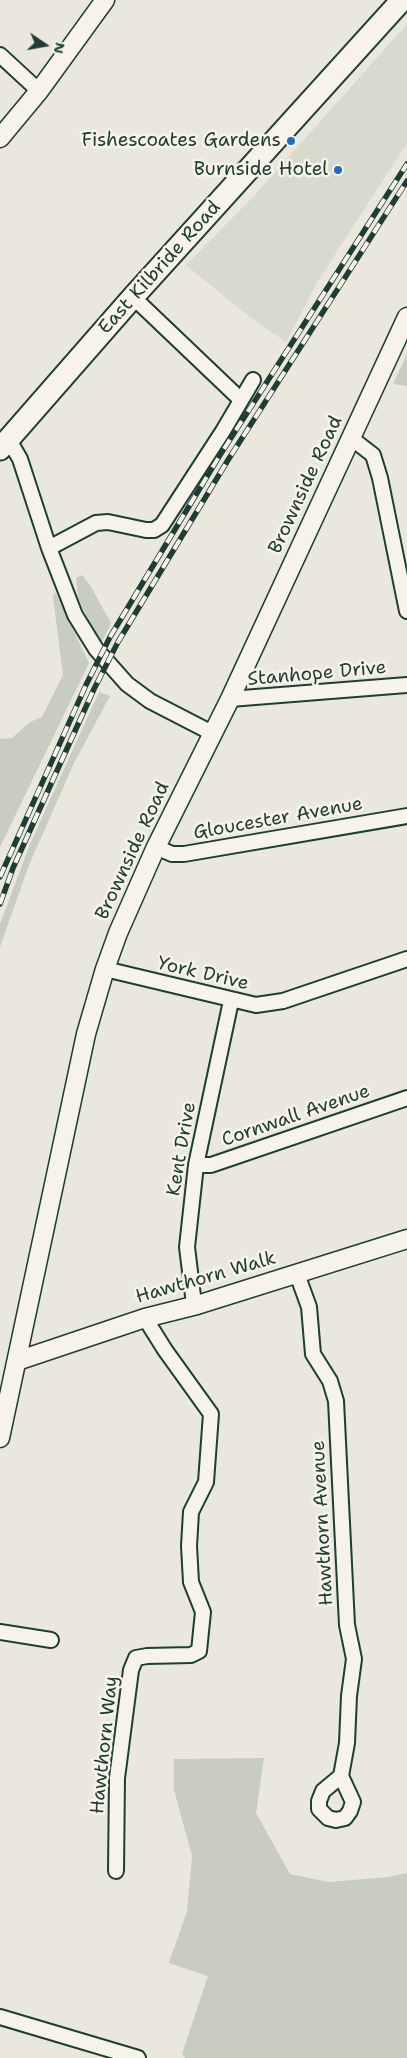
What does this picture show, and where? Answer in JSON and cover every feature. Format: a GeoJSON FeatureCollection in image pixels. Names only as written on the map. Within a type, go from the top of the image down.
{"type":"FeatureCollection","features":[{"type":"Feature","properties":{"kind":"main road","name":"East Kilbride Road"},"geometry":{"type":"LineString","coordinates":[[5,445],[133,297],[402,0]]}},
{"type":"Feature","properties":{"kind":"street"},"geometry":{"type":"LineString","coordinates":[[0,138],[39,91],[105,0]]}},
{"type":"Feature","properties":{"kind":"street"},"geometry":{"type":"LineString","coordinates":[[0,54],[39,91]]}},
{"type":"Feature","properties":{"kind":"street"},"geometry":{"type":"LineString","coordinates":[[133,297],[241,400]]}},
{"type":"Feature","properties":{"kind":"street","name":"Brownside Road"},"geometry":{"type":"LineString","coordinates":[[0,1438],[2,1419],[18,1361],[86,1034],[105,969],[118,933],[156,847],[230,699],[407,317]]}},
{"type":"Feature","properties":{"kind":"street"},"geometry":{"type":"LineString","coordinates":[[49,548],[96,523],[108,522],[146,530],[154,530],[162,525],[223,431],[253,380]]}},
{"type":"Feature","properties":{"kind":"street"},"geometry":{"type":"LineString","coordinates":[[351,438],[373,455],[380,478],[407,611]]}},
{"type":"Feature","properties":{"kind":"street"},"geometry":{"type":"LineString","coordinates":[[5,445],[20,459],[49,548],[76,615],[96,649],[127,684],[150,701],[212,733]]}},
{"type":"Feature","properties":{"kind":"street","name":"Stanhope Drive"},"geometry":{"type":"LineString","coordinates":[[230,699],[407,685]]}},
{"type":"Feature","properties":{"kind":"street","name":"Gloucester Avenue"},"geometry":{"type":"LineString","coordinates":[[156,847],[172,854],[184,854],[407,816]]}},
{"type":"Feature","properties":{"kind":"street","name":"York Drive"},"geometry":{"type":"LineString","coordinates":[[105,969],[256,1005],[283,1001],[407,958]]}},
{"type":"Feature","properties":{"kind":"street","name":"Kent Drive"},"geometry":{"type":"LineString","coordinates":[[197,1305],[193,1296],[187,1247],[196,1165],[231,1000]]}},
{"type":"Feature","properties":{"kind":"street","name":"Cornwall Avenue"},"geometry":{"type":"LineString","coordinates":[[196,1165],[211,1165],[407,1098]]}},
{"type":"Feature","properties":{"kind":"street","name":"Hawthorn Walk"},"geometry":{"type":"LineString","coordinates":[[18,1361],[145,1318],[197,1305],[407,1239]]}},
{"type":"Feature","properties":{"kind":"street","name":"Hawthorn Avenue"},"geometry":{"type":"LineString","coordinates":[[296,1274],[309,1307],[313,1354],[330,1381],[336,1401],[347,1625],[354,1659],[349,1696],[347,1743],[341,1776]]}},
{"type":"Feature","properties":{"kind":"street","name":"Hawthorn Way"},"geometry":{"type":"LineString","coordinates":[[116,1871],[117,1778],[131,1670],[136,1658],[191,1655],[198,1651],[203,1612],[190,1582],[189,1546],[191,1512],[206,1482],[211,1414],[165,1350],[145,1318]]}},
{"type":"Feature","properties":{"kind":"street"},"geometry":{"type":"LineString","coordinates":[[0,1632],[51,1640]]}},
{"type":"Feature","properties":{"kind":"street"},"geometry":{"type":"LineString","coordinates":[[0,2016],[138,2058]]}},
{"type":"Feature","properties":{"kind":"shaded area"},"geometry":{"type":"Polygon","coordinates":[[[407,24],[407,143],[318,281],[286,342],[248,316],[186,265],[252,198],[407,24]]]}},
{"type":"Feature","properties":{"kind":"shaded area"},"geometry":{"type":"Polygon","coordinates":[[[407,354],[407,386],[393,384],[407,354]]]}},
{"type":"Feature","properties":{"kind":"shaded area"},"geometry":{"type":"Polygon","coordinates":[[[82,575],[90,585],[111,623],[100,646],[78,597],[76,578],[82,575]]]}},
{"type":"Feature","properties":{"kind":"shaded area"},"geometry":{"type":"Polygon","coordinates":[[[55,592],[89,663],[0,847],[0,739],[12,738],[30,722],[42,717],[63,675],[53,597],[55,592]]]}},
{"type":"Feature","properties":{"kind":"shaded area"},"geometry":{"type":"Polygon","coordinates":[[[99,692],[110,696],[74,763],[29,865],[0,947],[0,924],[30,844],[99,692]]]}},
{"type":"Feature","properties":{"kind":"shaded area"},"geometry":{"type":"Polygon","coordinates":[[[264,1758],[256,1813],[290,1874],[329,1882],[388,1877],[407,1873],[407,2058],[185,2058],[182,2054],[208,1976],[169,1963],[187,1911],[192,1856],[174,1790],[174,1759],[264,1758]]]}},
{"type":"Feature","properties":{"kind":"railway"},"geometry":{"type":"LineString","coordinates":[[0,877],[86,685],[110,637],[220,455],[407,164]]}},
{"type":"Feature","properties":{"kind":"railway"},"geometry":{"type":"LineString","coordinates":[[0,904],[13,868],[94,689],[118,642],[228,460],[407,181]]}},
{"type":"Feature","properties":{"kind":"place","name":"Fishescoates Gardens"},"geometry":{"type":"Point","coordinates":[291,141]}},
{"type":"Feature","properties":{"kind":"place","name":"Burnside Hotel"},"geometry":{"type":"Point","coordinates":[338,170]}}]}
